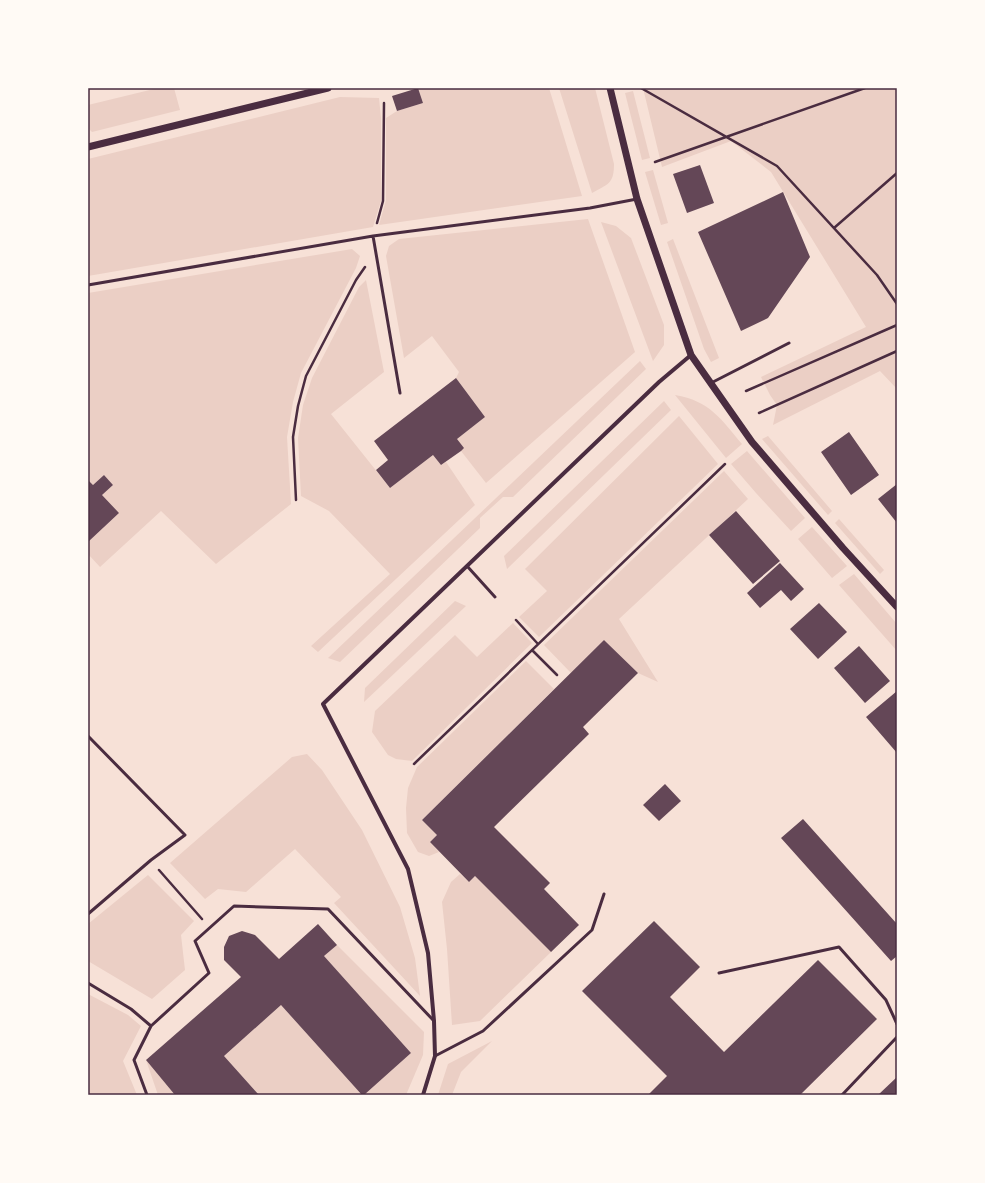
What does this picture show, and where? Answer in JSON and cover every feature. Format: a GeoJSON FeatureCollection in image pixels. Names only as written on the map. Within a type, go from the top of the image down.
{"type":"FeatureCollection","features":[{"type":"Feature","properties":{"kind":"street"},"geometry":{"type":"LineString","coordinates":[[88,146],[328,88]]}},
{"type":"Feature","properties":{"kind":"street"},"geometry":{"type":"LineString","coordinates":[[610,88],[637,199],[691,355],[752,442],[843,548],[897,607]]}},
{"type":"Feature","properties":{"kind":"street"},"geometry":{"type":"LineString","coordinates":[[423,1095],[436,1056],[434,1021],[428,953],[408,870],[323,704],[659,382],[691,355]]}},
{"type":"Feature","properties":{"kind":"lane"},"geometry":{"type":"LineString","coordinates":[[88,285],[373,236],[590,208],[637,199]]}},
{"type":"Feature","properties":{"kind":"lane"},"geometry":{"type":"LineString","coordinates":[[373,236],[400,393]]}},
{"type":"Feature","properties":{"kind":"lane"},"geometry":{"type":"LineString","coordinates":[[711,383],[789,343]]}},
{"type":"Feature","properties":{"kind":"lane"},"geometry":{"type":"LineString","coordinates":[[467,566],[495,597]]}},
{"type":"Feature","properties":{"kind":"lane"},"geometry":{"type":"LineString","coordinates":[[88,736],[185,835],[151,860],[88,914]]}},
{"type":"Feature","properties":{"kind":"lane"},"geometry":{"type":"LineString","coordinates":[[436,1056],[483,1031],[592,930],[604,894]]}},
{"type":"Feature","properties":{"kind":"lane"},"geometry":{"type":"LineString","coordinates":[[147,1095],[134,1060],[151,1026],[209,973],[196,941],[234,906],[328,908],[434,1021]]}},
{"type":"Feature","properties":{"kind":"lane"},"geometry":{"type":"LineString","coordinates":[[719,973],[839,947],[886,1000],[897,1024]]}},
{"type":"Feature","properties":{"kind":"lane"},"geometry":{"type":"LineString","coordinates":[[88,983],[131,1009],[151,1026]]}},
{"type":"Feature","properties":{"kind":"lane"},"geometry":{"type":"LineString","coordinates":[[842,1095],[897,1037]]}},
{"type":"Feature","properties":{"kind":"path"},"geometry":{"type":"LineString","coordinates":[[641,88],[776,166],[877,275],[897,304]]}},
{"type":"Feature","properties":{"kind":"path"},"geometry":{"type":"LineString","coordinates":[[655,162],[865,88]]}},
{"type":"Feature","properties":{"kind":"path"},"geometry":{"type":"LineString","coordinates":[[373,236],[383,201],[384,103]]}},
{"type":"Feature","properties":{"kind":"path"},"geometry":{"type":"LineString","coordinates":[[834,228],[897,173]]}},
{"type":"Feature","properties":{"kind":"path"},"geometry":{"type":"LineString","coordinates":[[296,500],[293,437],[298,406],[306,376],[356,280],[365,268],[366,262]]}},
{"type":"Feature","properties":{"kind":"path"},"geometry":{"type":"LineString","coordinates":[[746,391],[897,324]]}},
{"type":"Feature","properties":{"kind":"path"},"geometry":{"type":"LineString","coordinates":[[759,413],[897,351]]}},
{"type":"Feature","properties":{"kind":"path"},"geometry":{"type":"LineString","coordinates":[[414,764],[725,464]]}},
{"type":"Feature","properties":{"kind":"path"},"geometry":{"type":"LineString","coordinates":[[516,620],[538,644]]}},
{"type":"Feature","properties":{"kind":"path"},"geometry":{"type":"LineString","coordinates":[[532,650],[557,675]]}},
{"type":"Feature","properties":{"kind":"path"},"geometry":{"type":"LineString","coordinates":[[151,860],[210,928]]}},
{"type":"Feature","properties":{"kind":"shaded area"},"geometry":{"type":"Polygon","coordinates":[[[158,88],[174,88],[180,110],[92,132],[88,128],[88,105],[158,88]]]}},
{"type":"Feature","properties":{"kind":"shaded area"},"geometry":{"type":"Polygon","coordinates":[[[418,88],[549,88],[582,196],[379,225],[386,200],[386,118],[397,111],[423,103],[418,88]]]}},
{"type":"Feature","properties":{"kind":"shaded area"},"geometry":{"type":"Polygon","coordinates":[[[559,88],[595,88],[614,164],[614,171],[609,183],[592,193],[559,88]]]}},
{"type":"Feature","properties":{"kind":"shaded area"},"geometry":{"type":"Polygon","coordinates":[[[643,88],[897,88],[897,389],[880,371],[773,425],[777,405],[761,377],[866,327],[771,172],[731,141],[662,167],[643,88]]]}},
{"type":"Feature","properties":{"kind":"shaded area"},"geometry":{"type":"Polygon","coordinates":[[[633,91],[650,158],[642,160],[625,93],[633,91]]]}},
{"type":"Feature","properties":{"kind":"shaded area"},"geometry":{"type":"Polygon","coordinates":[[[340,97],[379,98],[381,118],[381,201],[373,227],[88,276],[88,159],[340,97]]]}},
{"type":"Feature","properties":{"kind":"shaded area"},"geometry":{"type":"Polygon","coordinates":[[[653,170],[668,223],[661,225],[645,172],[653,170]]]}},
{"type":"Feature","properties":{"kind":"shaded area"},"geometry":{"type":"Polygon","coordinates":[[[588,219],[635,352],[486,483],[461,451],[457,439],[485,417],[456,378],[459,372],[432,336],[404,358],[386,256],[389,246],[399,239],[588,219]]]}},
{"type":"Feature","properties":{"kind":"shaded area"},"geometry":{"type":"Polygon","coordinates":[[[601,222],[616,226],[631,238],[664,325],[664,345],[653,361],[601,222]]]}},
{"type":"Feature","properties":{"kind":"shaded area"},"geometry":{"type":"Polygon","coordinates":[[[673,239],[719,358],[711,362],[704,349],[667,242],[673,239]]]}},
{"type":"Feature","properties":{"kind":"shaded area"},"geometry":{"type":"Polygon","coordinates":[[[352,249],[360,256],[356,268],[301,373],[293,402],[287,437],[291,504],[216,564],[161,511],[100,567],[88,554],[88,542],[119,513],[102,495],[113,485],[104,475],[93,485],[88,480],[88,293],[352,249]]]}},
{"type":"Feature","properties":{"kind":"shaded area"},"geometry":{"type":"Polygon","coordinates":[[[366,280],[384,372],[331,414],[390,488],[433,455],[441,465],[446,462],[475,505],[318,652],[311,646],[390,574],[329,511],[301,496],[298,438],[303,405],[312,378],[359,287],[366,280]]]}},
{"type":"Feature","properties":{"kind":"shaded area"},"geometry":{"type":"Polygon","coordinates":[[[640,361],[646,369],[513,497],[503,497],[480,518],[480,528],[340,662],[328,658],[640,361]]]}},
{"type":"Feature","properties":{"kind":"shaded area"},"geometry":{"type":"Polygon","coordinates":[[[675,395],[697,402],[714,412],[742,444],[726,458],[675,395]]]}},
{"type":"Feature","properties":{"kind":"shaded area"},"geometry":{"type":"Polygon","coordinates":[[[664,401],[671,410],[507,569],[504,556],[664,401]]]}},
{"type":"Feature","properties":{"kind":"shaded area"},"geometry":{"type":"Polygon","coordinates":[[[679,416],[718,464],[539,637],[519,617],[547,591],[525,569],[679,416]]]}},
{"type":"Feature","properties":{"kind":"shaded area"},"geometry":{"type":"Polygon","coordinates":[[[768,436],[832,511],[828,515],[762,439],[768,436]]]}},
{"type":"Feature","properties":{"kind":"shaded area"},"geometry":{"type":"Polygon","coordinates":[[[747,451],[805,518],[791,531],[731,464],[747,451]]]}},
{"type":"Feature","properties":{"kind":"shaded area"},"geometry":{"type":"Polygon","coordinates":[[[724,471],[748,499],[619,619],[658,682],[638,673],[604,640],[571,673],[544,645],[724,471]]]}},
{"type":"Feature","properties":{"kind":"shaded area"},"geometry":{"type":"Polygon","coordinates":[[[839,519],[884,570],[880,574],[835,523],[839,519]]]}},
{"type":"Feature","properties":{"kind":"shaded area"},"geometry":{"type":"Polygon","coordinates":[[[812,527],[847,566],[832,578],[798,539],[812,527]]]}},
{"type":"Feature","properties":{"kind":"shaded area"},"geometry":{"type":"Polygon","coordinates":[[[854,574],[897,624],[897,651],[839,585],[854,574]]]}},
{"type":"Feature","properties":{"kind":"shaded area"},"geometry":{"type":"Polygon","coordinates":[[[455,601],[466,606],[364,702],[365,688],[455,601]]]}},
{"type":"Feature","properties":{"kind":"shaded area"},"geometry":{"type":"Polygon","coordinates":[[[513,623],[532,643],[412,761],[396,759],[388,755],[372,732],[375,711],[455,635],[477,657],[513,623]]]}},
{"type":"Feature","properties":{"kind":"shaded area"},"geometry":{"type":"Polygon","coordinates":[[[526,661],[554,689],[422,820],[437,835],[430,842],[439,852],[429,856],[418,852],[407,833],[406,808],[408,788],[417,767],[526,661]]]}},
{"type":"Feature","properties":{"kind":"shaded area"},"geometry":{"type":"Polygon","coordinates":[[[307,754],[322,770],[362,830],[400,907],[415,958],[420,996],[334,903],[341,897],[295,849],[246,892],[218,889],[205,899],[170,863],[292,757],[307,754]]]}},
{"type":"Feature","properties":{"kind":"shaded area"},"geometry":{"type":"Polygon","coordinates":[[[460,874],[469,882],[475,876],[551,952],[480,1021],[452,1025],[442,902],[451,882],[460,874]]]}},
{"type":"Feature","properties":{"kind":"shaded area"},"geometry":{"type":"Polygon","coordinates":[[[148,875],[194,921],[181,935],[185,970],[152,999],[88,961],[88,924],[148,875]]]}},
{"type":"Feature","properties":{"kind":"shaded area"},"geometry":{"type":"Polygon","coordinates":[[[337,945],[424,1032],[423,1055],[406,1095],[364,1095],[411,1053],[324,956],[337,945]]]}},
{"type":"Feature","properties":{"kind":"shaded area"},"geometry":{"type":"Polygon","coordinates":[[[88,994],[128,1015],[141,1026],[123,1061],[137,1095],[88,1095],[88,994]]]}},
{"type":"Feature","properties":{"kind":"shaded area"},"geometry":{"type":"Polygon","coordinates":[[[281,1005],[362,1095],[259,1095],[224,1056],[281,1005]]]}},
{"type":"Feature","properties":{"kind":"shaded area"},"geometry":{"type":"Polygon","coordinates":[[[492,1041],[461,1072],[452,1095],[438,1095],[448,1064],[492,1041]]]}},
{"type":"Feature","properties":{"kind":"shaded area"},"geometry":{"type":"Polygon","coordinates":[[[146,1060],[175,1095],[158,1095],[146,1060]]]}},
{"type":"Feature","properties":{"kind":"building"},"geometry":{"type":"Polygon","coordinates":[[[418,88],[423,103],[397,111],[392,96],[418,88]]]}},
{"type":"Feature","properties":{"kind":"building"},"geometry":{"type":"Polygon","coordinates":[[[700,165],[714,203],[687,213],[673,174],[700,165]]]}},
{"type":"Feature","properties":{"kind":"building"},"geometry":{"type":"Polygon","coordinates":[[[783,192],[810,257],[768,318],[741,331],[698,232],[783,192]]]}},
{"type":"Feature","properties":{"kind":"building"},"geometry":{"type":"Polygon","coordinates":[[[456,378],[485,417],[457,439],[464,448],[461,451],[441,465],[433,455],[390,488],[376,470],[388,460],[374,441],[456,378]]]}},
{"type":"Feature","properties":{"kind":"building"},"geometry":{"type":"Polygon","coordinates":[[[849,432],[879,475],[851,495],[821,452],[849,432]]]}},
{"type":"Feature","properties":{"kind":"building"},"geometry":{"type":"Polygon","coordinates":[[[104,475],[113,485],[102,495],[119,513],[88,542],[88,480],[93,485],[104,475]]]}},
{"type":"Feature","properties":{"kind":"building"},"geometry":{"type":"Polygon","coordinates":[[[897,484],[897,523],[878,499],[897,484]]]}},
{"type":"Feature","properties":{"kind":"building"},"geometry":{"type":"Polygon","coordinates":[[[736,511],[780,561],[753,584],[709,535],[736,511]]]}},
{"type":"Feature","properties":{"kind":"building"},"geometry":{"type":"Polygon","coordinates":[[[780,563],[804,589],[791,601],[781,590],[760,608],[747,593],[780,563]]]}},
{"type":"Feature","properties":{"kind":"building"},"geometry":{"type":"Polygon","coordinates":[[[819,603],[847,632],[818,659],[790,629],[819,603]]]}},
{"type":"Feature","properties":{"kind":"building"},"geometry":{"type":"Polygon","coordinates":[[[604,640],[638,673],[583,727],[589,734],[494,827],[550,883],[544,889],[579,925],[551,952],[475,876],[469,882],[430,842],[437,835],[422,820],[604,640]]]}},
{"type":"Feature","properties":{"kind":"building"},"geometry":{"type":"Polygon","coordinates":[[[859,646],[890,681],[865,703],[834,668],[859,646]]]}},
{"type":"Feature","properties":{"kind":"building"},"geometry":{"type":"Polygon","coordinates":[[[897,691],[897,753],[866,717],[897,691]]]}},
{"type":"Feature","properties":{"kind":"building"},"geometry":{"type":"Polygon","coordinates":[[[665,784],[681,801],[659,821],[643,805],[665,784]]]}},
{"type":"Feature","properties":{"kind":"building"},"geometry":{"type":"Polygon","coordinates":[[[803,819],[897,924],[897,956],[891,961],[781,838],[803,819]]]}},
{"type":"Feature","properties":{"kind":"building"},"geometry":{"type":"Polygon","coordinates":[[[654,921],[700,967],[670,997],[724,1052],[818,960],[877,1019],[800,1095],[648,1095],[667,1076],[582,991],[654,921]]]}},
{"type":"Feature","properties":{"kind":"building"},"geometry":{"type":"Polygon","coordinates":[[[318,924],[337,945],[324,956],[411,1053],[364,1095],[362,1095],[281,1005],[224,1056],[259,1095],[175,1095],[146,1060],[241,977],[224,960],[224,947],[229,936],[242,931],[255,935],[279,959],[318,924]]]}},
{"type":"Feature","properties":{"kind":"building"},"geometry":{"type":"Polygon","coordinates":[[[897,1077],[897,1095],[878,1095],[897,1077]]]}}]}
